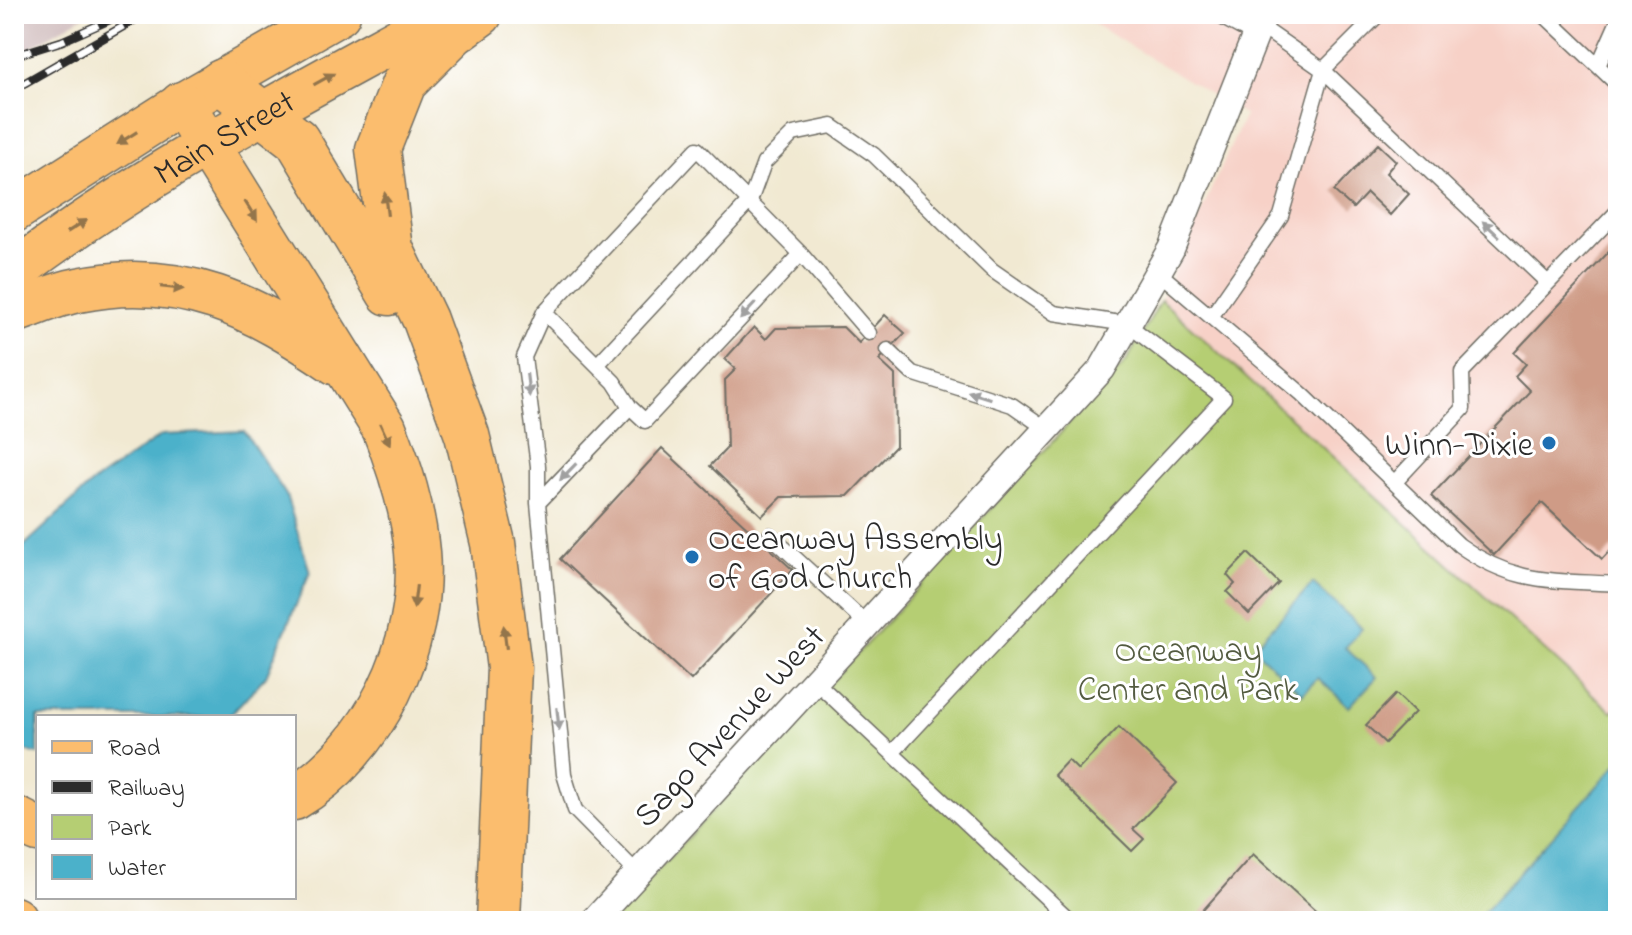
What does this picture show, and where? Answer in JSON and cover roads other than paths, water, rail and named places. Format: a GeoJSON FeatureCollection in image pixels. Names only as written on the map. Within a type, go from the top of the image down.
{"type":"FeatureCollection","features":[{"type":"Feature","properties":{"kind":"highway"},"geometry":{"type":"LineString","coordinates":[[480,14],[454,33],[404,83],[378,149],[391,249],[425,320],[467,435],[493,543],[509,668],[498,921]]}},
{"type":"Feature","properties":{"kind":"highway"},"geometry":{"type":"LineString","coordinates":[[221,82],[297,140],[395,302],[467,435]]}},
{"type":"Feature","properties":{"kind":"highway"},"geometry":{"type":"LineString","coordinates":[[182,104],[384,428],[402,473],[417,554],[416,591],[409,632],[391,688],[362,735],[310,788],[296,797]]}},
{"type":"Feature","properties":{"kind":"highway"},"geometry":{"type":"LineString","coordinates":[[14,311],[77,290],[130,283],[182,289],[224,297],[264,315],[346,370]]}},
{"type":"Feature","properties":{"kind":"highway"},"geometry":{"type":"LineString","coordinates":[[14,818],[36,829]]}},
{"type":"Feature","properties":{"kind":"main road","name":"Main Street"},"geometry":{"type":"LineString","coordinates":[[14,211],[182,104],[339,14]]}},
{"type":"Feature","properties":{"kind":"main road","name":"Main Street"},"geometry":{"type":"LineString","coordinates":[[14,272],[67,232],[262,113],[444,14]]}},
{"type":"Feature","properties":{"kind":"street","name":"Sago Avenue West"},"geometry":{"type":"LineString","coordinates":[[594,921],[817,683],[1102,369],[1171,249],[1260,25]]}},
{"type":"Feature","properties":{"kind":"lane"},"geometry":{"type":"LineString","coordinates":[[1216,14],[1260,25],[1323,70],[1548,283]]}},
{"type":"Feature","properties":{"kind":"lane"},"geometry":{"type":"LineString","coordinates":[[1211,317],[1281,216],[1323,70],[1379,14]]}},
{"type":"Feature","properties":{"kind":"lane"},"geometry":{"type":"LineString","coordinates":[[1543,14],[1618,85]]}},
{"type":"Feature","properties":{"kind":"lane"},"geometry":{"type":"LineString","coordinates":[[1598,66],[1618,21]]}},
{"type":"Feature","properties":{"kind":"lane"},"geometry":{"type":"LineString","coordinates":[[598,364],[750,201],[764,163],[793,134],[832,126],[874,155],[992,270],[1054,313],[1127,324],[1224,398],[892,753]]}},
{"type":"Feature","properties":{"kind":"lane"},"geometry":{"type":"LineString","coordinates":[[638,874],[575,810],[564,774],[538,503],[538,466],[524,357],[544,312],[697,149],[801,254],[869,333]]}},
{"type":"Feature","properties":{"kind":"lane"},"geometry":{"type":"LineString","coordinates":[[1395,482],[1463,409],[1462,372],[1618,211]]}},
{"type":"Feature","properties":{"kind":"lane"},"geometry":{"type":"LineString","coordinates":[[544,312],[598,364],[630,407],[645,421],[801,254]]}},
{"type":"Feature","properties":{"kind":"lane"},"geometry":{"type":"LineString","coordinates":[[1158,272],[1302,394],[1459,545],[1487,566],[1527,579],[1618,584]]}},
{"type":"Feature","properties":{"kind":"lane"},"geometry":{"type":"LineString","coordinates":[[888,350],[912,373],[1012,405],[1048,430]]}},
{"type":"Feature","properties":{"kind":"lane"},"geometry":{"type":"LineString","coordinates":[[538,503],[630,407]]}},
{"type":"Feature","properties":{"kind":"lane"},"geometry":{"type":"LineString","coordinates":[[770,535],[869,626]]}},
{"type":"Feature","properties":{"kind":"lane"},"geometry":{"type":"LineString","coordinates":[[817,683],[1071,921]]}},
{"type":"Feature","properties":{"kind":"water"},"geometry":{"type":"Polygon","coordinates":[[[244,431],[286,495],[310,572],[266,676],[230,715],[36,715],[36,754],[16,749],[14,555],[91,484],[162,435],[244,431]]]}},
{"type":"Feature","properties":{"kind":"water"},"geometry":{"type":"Polygon","coordinates":[[[1313,583],[1362,628],[1345,648],[1377,677],[1349,707],[1318,678],[1302,694],[1253,648],[1313,583]]]}},
{"type":"Feature","properties":{"kind":"water"},"geometry":{"type":"Polygon","coordinates":[[[1618,763],[1618,921],[1476,921],[1618,763]]]}},
{"type":"Feature","properties":{"kind":"railway"},"geometry":{"type":"LineString","coordinates":[[14,56],[62,41],[123,14]]}},
{"type":"Feature","properties":{"kind":"railway"},"geometry":{"type":"LineString","coordinates":[[14,89],[145,14]]}},
{"type":"Feature","properties":{"kind":"place","name":"Winn-Dixie"},"geometry":{"type":"Point","coordinates":[1549,443]}},
{"type":"Feature","properties":{"kind":"place","name":"Oceanway Assembly of God Church"},"geometry":{"type":"Point","coordinates":[692,557]}},
{"type":"Feature","properties":{"kind":"park label","name":"Oceanway Center and Park"},"geometry":{"type":"Point","coordinates":[1188,668]}}]}
